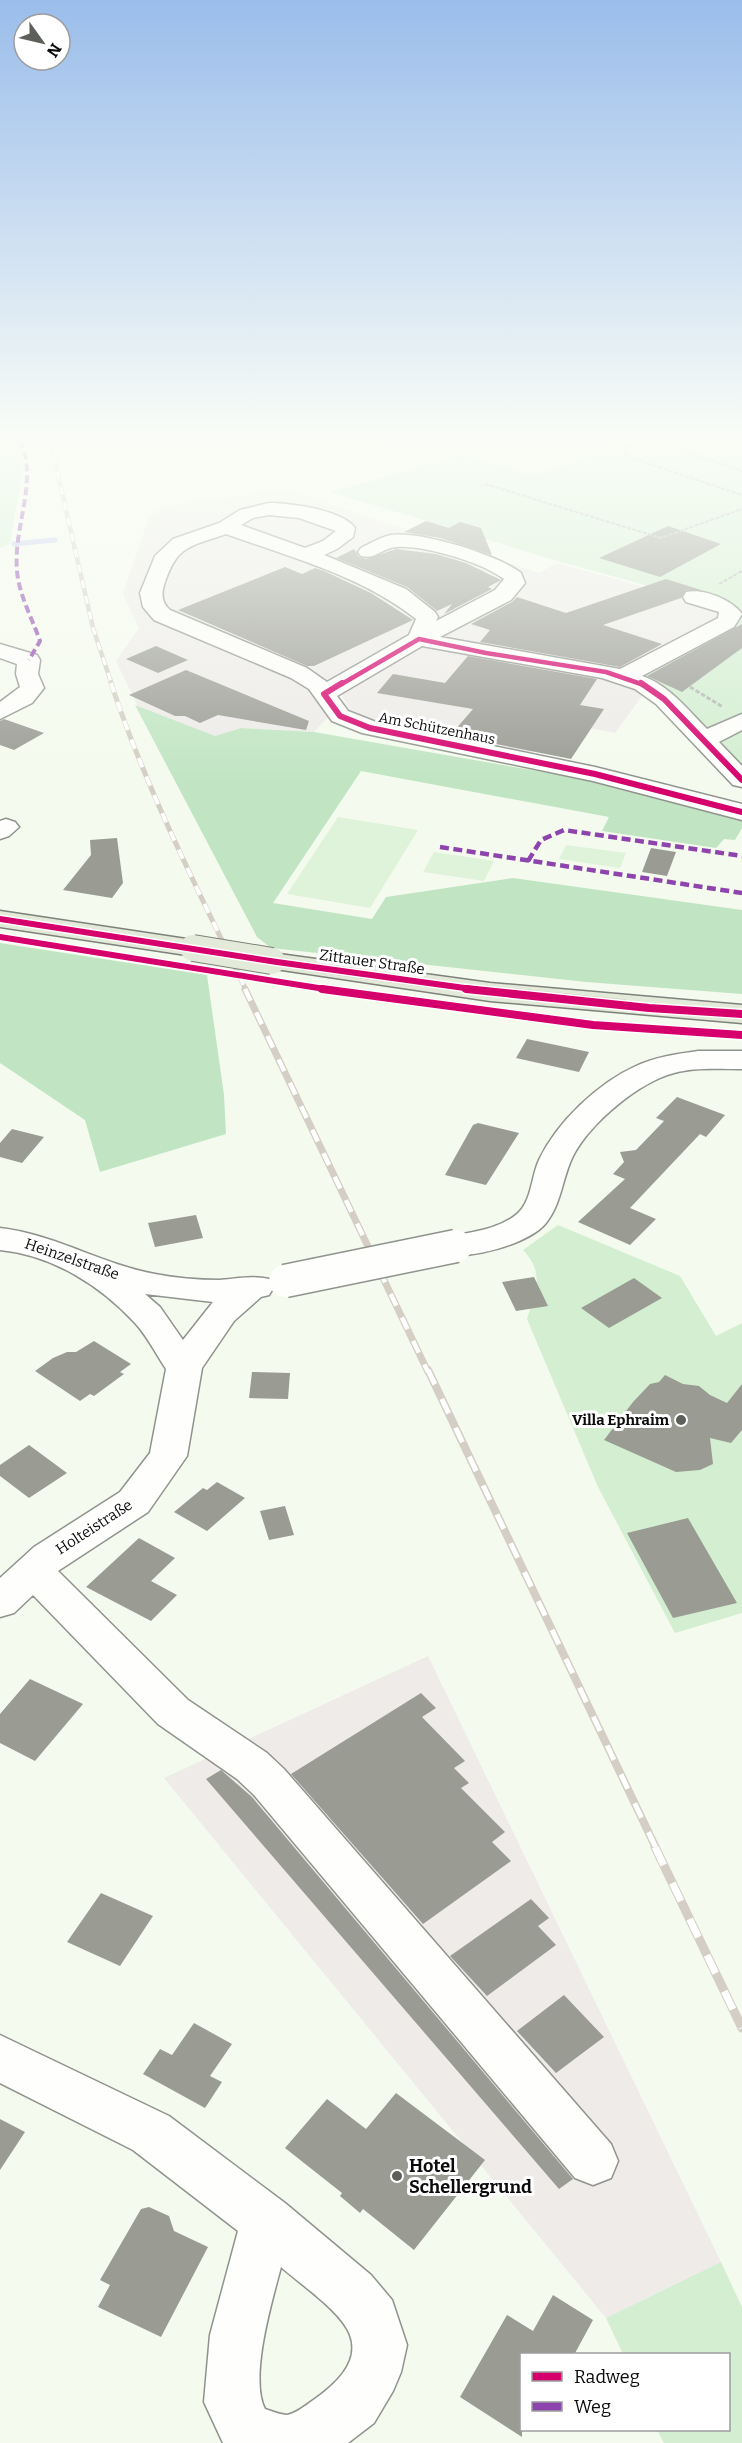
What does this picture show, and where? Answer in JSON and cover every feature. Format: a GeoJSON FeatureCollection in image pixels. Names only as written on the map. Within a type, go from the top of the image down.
{"type":"FeatureCollection","features":[{"type":"Feature","properties":{"kind":"main road","name":"Zittauer Straße"},"geometry":{"type":"LineString","coordinates":[[0,919],[490,992],[742,1014]]}},
{"type":"Feature","properties":{"kind":"street","name":"Am Schützenhaus"},"geometry":{"type":"LineString","coordinates":[[166,554],[162,560],[151,593],[153,607],[170,619],[299,673],[317,684],[340,716],[370,728],[595,774],[742,812]]}},
{"type":"Feature","properties":{"kind":"street"},"geometry":{"type":"LineString","coordinates":[[303,554],[398,594],[413,604],[427,617],[419,639]]}},
{"type":"Feature","properties":{"kind":"street"},"geometry":{"type":"LineString","coordinates":[[324,694],[419,639],[503,595],[514,583],[514,577],[501,567],[460,554]]}},
{"type":"Feature","properties":{"kind":"street"},"geometry":{"type":"LineString","coordinates":[[623,677],[726,622],[731,614],[727,608],[694,597]]}},
{"type":"Feature","properties":{"kind":"street"},"geometry":{"type":"LineString","coordinates":[[419,639],[623,677],[651,688],[742,780]]}},
{"type":"Feature","properties":{"kind":"street"},"geometry":{"type":"LineString","coordinates":[[0,651],[29,660],[27,674],[32,688],[24,698],[0,712]]}},
{"type":"Feature","properties":{"kind":"street"},"geometry":{"type":"LineString","coordinates":[[702,741],[733,714]]}},
{"type":"Feature","properties":{"kind":"street","name":"Heinzelstraße"},"geometry":{"type":"LineString","coordinates":[[4,1234],[48,1248],[96,1270],[155,1285],[214,1290],[249,1289],[503,1235],[529,1221],[538,1210],[556,1158],[579,1125],[634,1077],[678,1061],[742,1060]]}},
{"type":"Feature","properties":{"kind":"street"},"geometry":{"type":"LineString","coordinates":[[96,1270],[148,1315],[184,1368]]}},
{"type":"Feature","properties":{"kind":"street","name":"Holteistraße"},"geometry":{"type":"LineString","coordinates":[[0,1602],[48,1557],[134,1502],[168,1456],[176,1428],[184,1368],[201,1339],[222,1313],[249,1289]]}},
{"type":"Feature","properties":{"kind":"street"},"geometry":{"type":"LineString","coordinates":[[33,1570],[173,1712],[252,1766],[269,1782],[593,2161]]}},
{"type":"Feature","properties":{"kind":"street"},"geometry":{"type":"LineString","coordinates":[[0,2058],[151,2133],[267,2221]]}},
{"type":"Feature","properties":{"kind":"path"},"geometry":{"type":"LineString","coordinates":[[690,687],[733,714]]}},
{"type":"Feature","properties":{"kind":"shaded area"},"geometry":{"type":"Polygon","coordinates":[[[137,554],[481,554],[539,573],[557,563],[717,607],[725,618],[615,675],[642,696],[615,733],[562,723],[550,731],[529,756],[355,718],[333,681],[300,675],[330,715],[314,732],[241,728],[161,755],[116,661],[139,628],[123,594],[137,554]]]}},
{"type":"Feature","properties":{"kind":"shaded area"},"geometry":{"type":"Polygon","coordinates":[[[428,1656],[721,2262],[606,2318],[164,1778],[428,1656]]]}},
{"type":"Feature","properties":{"kind":"green space"},"geometry":{"type":"Polygon","coordinates":[[[534,554],[742,554],[742,764],[665,694],[630,674],[727,622],[728,608],[534,554]]]}},
{"type":"Feature","properties":{"kind":"green space"},"geometry":{"type":"Polygon","coordinates":[[[135,705],[215,736],[241,728],[314,732],[606,783],[742,818],[742,828],[735,840],[724,839],[716,848],[602,831],[609,817],[361,771],[273,903],[372,919],[386,897],[513,878],[742,910],[742,994],[586,982],[271,948],[257,937],[135,705]]]}},
{"type":"Feature","properties":{"kind":"green space"},"geometry":{"type":"Polygon","coordinates":[[[338,817],[418,830],[370,908],[287,894],[338,817]]]}},
{"type":"Feature","properties":{"kind":"green space"},"geometry":{"type":"Polygon","coordinates":[[[566,845],[626,853],[620,868],[559,859],[566,845]]]}},
{"type":"Feature","properties":{"kind":"green space"},"geometry":{"type":"Polygon","coordinates":[[[434,852],[494,861],[484,881],[423,872],[434,852]]]}},
{"type":"Feature","properties":{"kind":"green space"},"geometry":{"type":"Polygon","coordinates":[[[0,943],[207,975],[224,1095],[226,1134],[100,1172],[85,1120],[0,1063],[0,943]]]}},
{"type":"Feature","properties":{"kind":"green space"},"geometry":{"type":"Polygon","coordinates":[[[558,1225],[680,1276],[716,1336],[742,1323],[742,1613],[675,1633],[598,1487],[527,1319],[537,1283],[534,1267],[523,1250],[558,1225]]]}},
{"type":"Feature","properties":{"kind":"green space"},"geometry":{"type":"Polygon","coordinates":[[[721,2262],[742,2307],[742,2443],[664,2443],[658,2431],[730,2431],[730,2353],[623,2353],[606,2318],[721,2262]]]}},
{"type":"Feature","properties":{"kind":"building"},"geometry":{"type":"Polygon","coordinates":[[[344,554],[357,554],[366,559],[381,554],[436,554],[466,563],[501,580],[488,587],[492,589],[444,614],[452,604],[437,611],[407,587],[336,558],[344,554]]]}},
{"type":"Feature","properties":{"kind":"building"},"geometry":{"type":"Polygon","coordinates":[[[608,554],[703,554],[660,577],[599,558],[608,554]]]}},
{"type":"Feature","properties":{"kind":"building"},"geometry":{"type":"Polygon","coordinates":[[[285,567],[302,574],[315,568],[324,571],[371,593],[413,620],[314,666],[307,666],[178,610],[285,567]]]}},
{"type":"Feature","properties":{"kind":"building"},"geometry":{"type":"Polygon","coordinates":[[[666,579],[701,590],[686,590],[681,598],[603,625],[662,644],[620,667],[480,642],[490,630],[471,624],[517,597],[566,613],[666,579]]]}},
{"type":"Feature","properties":{"kind":"building"},"geometry":{"type":"Polygon","coordinates":[[[742,624],[742,648],[682,692],[647,676],[742,624]]]}},
{"type":"Feature","properties":{"kind":"building"},"geometry":{"type":"Polygon","coordinates":[[[156,646],[188,660],[158,673],[126,659],[156,646]]]}},
{"type":"Feature","properties":{"kind":"building"},"geometry":{"type":"Polygon","coordinates":[[[468,656],[597,679],[580,705],[604,709],[571,759],[466,738],[469,734],[454,731],[473,709],[377,693],[393,674],[445,683],[468,656]]]}},
{"type":"Feature","properties":{"kind":"building"},"geometry":{"type":"Polygon","coordinates":[[[186,670],[309,721],[306,730],[218,715],[200,723],[185,716],[175,716],[129,695],[186,670]]]}},
{"type":"Feature","properties":{"kind":"building"},"geometry":{"type":"Polygon","coordinates":[[[4,719],[44,733],[14,750],[0,745],[0,721],[4,719]]]}},
{"type":"Feature","properties":{"kind":"building"},"geometry":{"type":"Polygon","coordinates":[[[117,838],[123,883],[112,898],[63,890],[91,855],[90,840],[117,838]]]}},
{"type":"Feature","properties":{"kind":"building"},"geometry":{"type":"Polygon","coordinates":[[[651,848],[676,852],[667,876],[642,872],[651,848]]]}},
{"type":"Feature","properties":{"kind":"building"},"geometry":{"type":"Polygon","coordinates":[[[527,1039],[589,1052],[579,1072],[516,1058],[527,1039]]]}},
{"type":"Feature","properties":{"kind":"building"},"geometry":{"type":"Polygon","coordinates":[[[677,1097],[725,1115],[706,1137],[700,1134],[630,1208],[656,1219],[630,1245],[578,1222],[625,1179],[613,1174],[624,1162],[620,1152],[636,1150],[664,1121],[656,1118],[677,1097]]]}},
{"type":"Feature","properties":{"kind":"building"},"geometry":{"type":"Polygon","coordinates":[[[478,1123],[519,1133],[486,1185],[445,1175],[473,1125],[478,1123]]]}},
{"type":"Feature","properties":{"kind":"building"},"geometry":{"type":"Polygon","coordinates":[[[12,1129],[44,1137],[22,1163],[0,1157],[0,1143],[12,1129]]]}},
{"type":"Feature","properties":{"kind":"building"},"geometry":{"type":"Polygon","coordinates":[[[196,1215],[203,1238],[155,1247],[148,1223],[196,1215]]]}},
{"type":"Feature","properties":{"kind":"building"},"geometry":{"type":"Polygon","coordinates":[[[534,1277],[548,1306],[516,1311],[502,1282],[534,1277]]]}},
{"type":"Feature","properties":{"kind":"building"},"geometry":{"type":"Polygon","coordinates":[[[634,1278],[662,1298],[609,1328],[581,1308],[634,1278]]]}},
{"type":"Feature","properties":{"kind":"building"},"geometry":{"type":"Polygon","coordinates":[[[94,1341],[131,1364],[120,1372],[124,1374],[94,1396],[90,1394],[80,1401],[35,1371],[53,1358],[67,1352],[76,1352],[94,1341]]]}},
{"type":"Feature","properties":{"kind":"building"},"geometry":{"type":"Polygon","coordinates":[[[252,1372],[290,1373],[288,1399],[249,1398],[252,1372]]]}},
{"type":"Feature","properties":{"kind":"building","name":"Villa Ephraim"},"geometry":{"type":"Polygon","coordinates":[[[665,1375],[683,1384],[699,1386],[710,1395],[727,1403],[742,1384],[742,1430],[731,1443],[710,1438],[713,1464],[700,1470],[676,1472],[604,1440],[633,1402],[650,1384],[659,1382],[665,1375]]]}},
{"type":"Feature","properties":{"kind":"building"},"geometry":{"type":"Polygon","coordinates":[[[29,1445],[67,1473],[29,1498],[0,1476],[0,1465],[29,1445]]]}},
{"type":"Feature","properties":{"kind":"building"},"geometry":{"type":"Polygon","coordinates":[[[217,1482],[245,1498],[207,1531],[174,1512],[203,1488],[207,1490],[217,1482]]]}},
{"type":"Feature","properties":{"kind":"building"},"geometry":{"type":"Polygon","coordinates":[[[285,1506],[294,1535],[269,1540],[260,1511],[285,1506]]]}},
{"type":"Feature","properties":{"kind":"building"},"geometry":{"type":"Polygon","coordinates":[[[688,1518],[737,1603],[673,1618],[627,1533],[688,1518]]]}},
{"type":"Feature","properties":{"kind":"building"},"geometry":{"type":"Polygon","coordinates":[[[139,1538],[175,1558],[151,1581],[177,1595],[151,1621],[86,1587],[139,1538]]]}},
{"type":"Feature","properties":{"kind":"building"},"geometry":{"type":"Polygon","coordinates":[[[30,1679],[83,1704],[35,1761],[0,1743],[0,1714],[30,1679]]]}},
{"type":"Feature","properties":{"kind":"building"},"geometry":{"type":"Polygon","coordinates":[[[421,1693],[436,1708],[422,1717],[465,1761],[454,1768],[469,1783],[461,1788],[505,1832],[492,1842],[511,1861],[423,1924],[291,1774],[421,1693]]]}},
{"type":"Feature","properties":{"kind":"building"},"geometry":{"type":"Polygon","coordinates":[[[221,1770],[252,1797],[573,2179],[559,2189],[206,1779],[221,1770]]]}},
{"type":"Feature","properties":{"kind":"building"},"geometry":{"type":"Polygon","coordinates":[[[101,1893],[153,1916],[120,1966],[67,1942],[101,1893]]]}},
{"type":"Feature","properties":{"kind":"building"},"geometry":{"type":"Polygon","coordinates":[[[531,1899],[549,1918],[538,1926],[556,1945],[487,1996],[450,1956],[531,1899]]]}},
{"type":"Feature","properties":{"kind":"building"},"geometry":{"type":"Polygon","coordinates":[[[564,1995],[604,2037],[556,2073],[517,2031],[564,1995]]]}},
{"type":"Feature","properties":{"kind":"building"},"geometry":{"type":"Polygon","coordinates":[[[194,2023],[232,2044],[210,2076],[222,2082],[205,2108],[143,2074],[160,2049],[172,2055],[194,2023]]]}},
{"type":"Feature","properties":{"kind":"building","name":"Hotel Schellergrund"},"geometry":{"type":"Polygon","coordinates":[[[396,2093],[485,2160],[414,2250],[363,2209],[360,2213],[340,2196],[342,2193],[285,2148],[327,2099],[366,2129],[396,2093]]]}},
{"type":"Feature","properties":{"kind":"building"},"geometry":{"type":"Polygon","coordinates":[[[0,2119],[25,2132],[0,2170],[0,2119]]]}},
{"type":"Feature","properties":{"kind":"building"},"geometry":{"type":"Polygon","coordinates":[[[149,2207],[169,2216],[174,2231],[208,2247],[161,2337],[98,2307],[110,2285],[100,2280],[141,2209],[149,2207]]]}},
{"type":"Feature","properties":{"kind":"building"},"geometry":{"type":"Polygon","coordinates":[[[553,2295],[593,2320],[575,2353],[520,2353],[520,2431],[522,2431],[522,2437],[460,2397],[507,2315],[533,2331],[553,2295]]]}},
{"type":"Feature","properties":{"kind":"tram line"},"geometry":{"type":"LineString","coordinates":[[0,922],[370,979],[555,1002],[742,1019]]}},
{"type":"Feature","properties":{"kind":"tram line"},"geometry":{"type":"LineString","coordinates":[[268,957],[357,969]]}},
{"type":"Feature","properties":{"kind":"tram line"},"geometry":{"type":"LineString","coordinates":[[515,989],[625,1000]]}},
{"type":"Feature","properties":{"kind":"railway"},"geometry":{"type":"LineString","coordinates":[[76,554],[93,628],[112,685]]}},
{"type":"Feature","properties":{"kind":"railway"},"geometry":{"type":"LineString","coordinates":[[111,683],[156,800],[246,990]]}},
{"type":"Feature","properties":{"kind":"railway"},"geometry":{"type":"LineString","coordinates":[[245,989],[428,1372]]}},
{"type":"Feature","properties":{"kind":"railway"},"geometry":{"type":"LineString","coordinates":[[428,1370],[656,1848]]}},
{"type":"Feature","properties":{"kind":"railway"},"geometry":{"type":"LineString","coordinates":[[655,1847],[742,2028]]}},
{"type":"Feature","properties":{"kind":"marked path"},"geometry":{"type":"LineString","coordinates":[[17,554],[18,579],[40,641],[29,660]]}},
{"type":"Feature","properties":{"kind":"marked path"},"geometry":{"type":"LineString","coordinates":[[528,861],[537,843],[551,834],[564,830],[742,856]]}},
{"type":"Feature","properties":{"kind":"marked path"},"geometry":{"type":"LineString","coordinates":[[440,847],[742,893]]}},
{"type":"Feature","properties":{"kind":"cycle path"},"geometry":{"type":"LineString","coordinates":[[742,780],[664,699],[643,684],[606,672],[486,653],[419,639],[324,694],[340,716],[370,728],[595,774],[742,812]]}},
{"type":"Feature","properties":{"kind":"cycle path"},"geometry":{"type":"LineString","coordinates":[[0,919],[370,976],[463,988],[649,1008],[742,1014]]}},
{"type":"Feature","properties":{"kind":"cycle path"},"geometry":{"type":"LineString","coordinates":[[0,937],[399,1001],[593,1025],[742,1035]]}},
{"type":"Feature","properties":{"kind":"place","name":"Villa Ephraim"},"geometry":{"type":"Point","coordinates":[681,1420]}},
{"type":"Feature","properties":{"kind":"place","name":"Hotel Schellergrund"},"geometry":{"type":"Point","coordinates":[397,2176]}}]}
